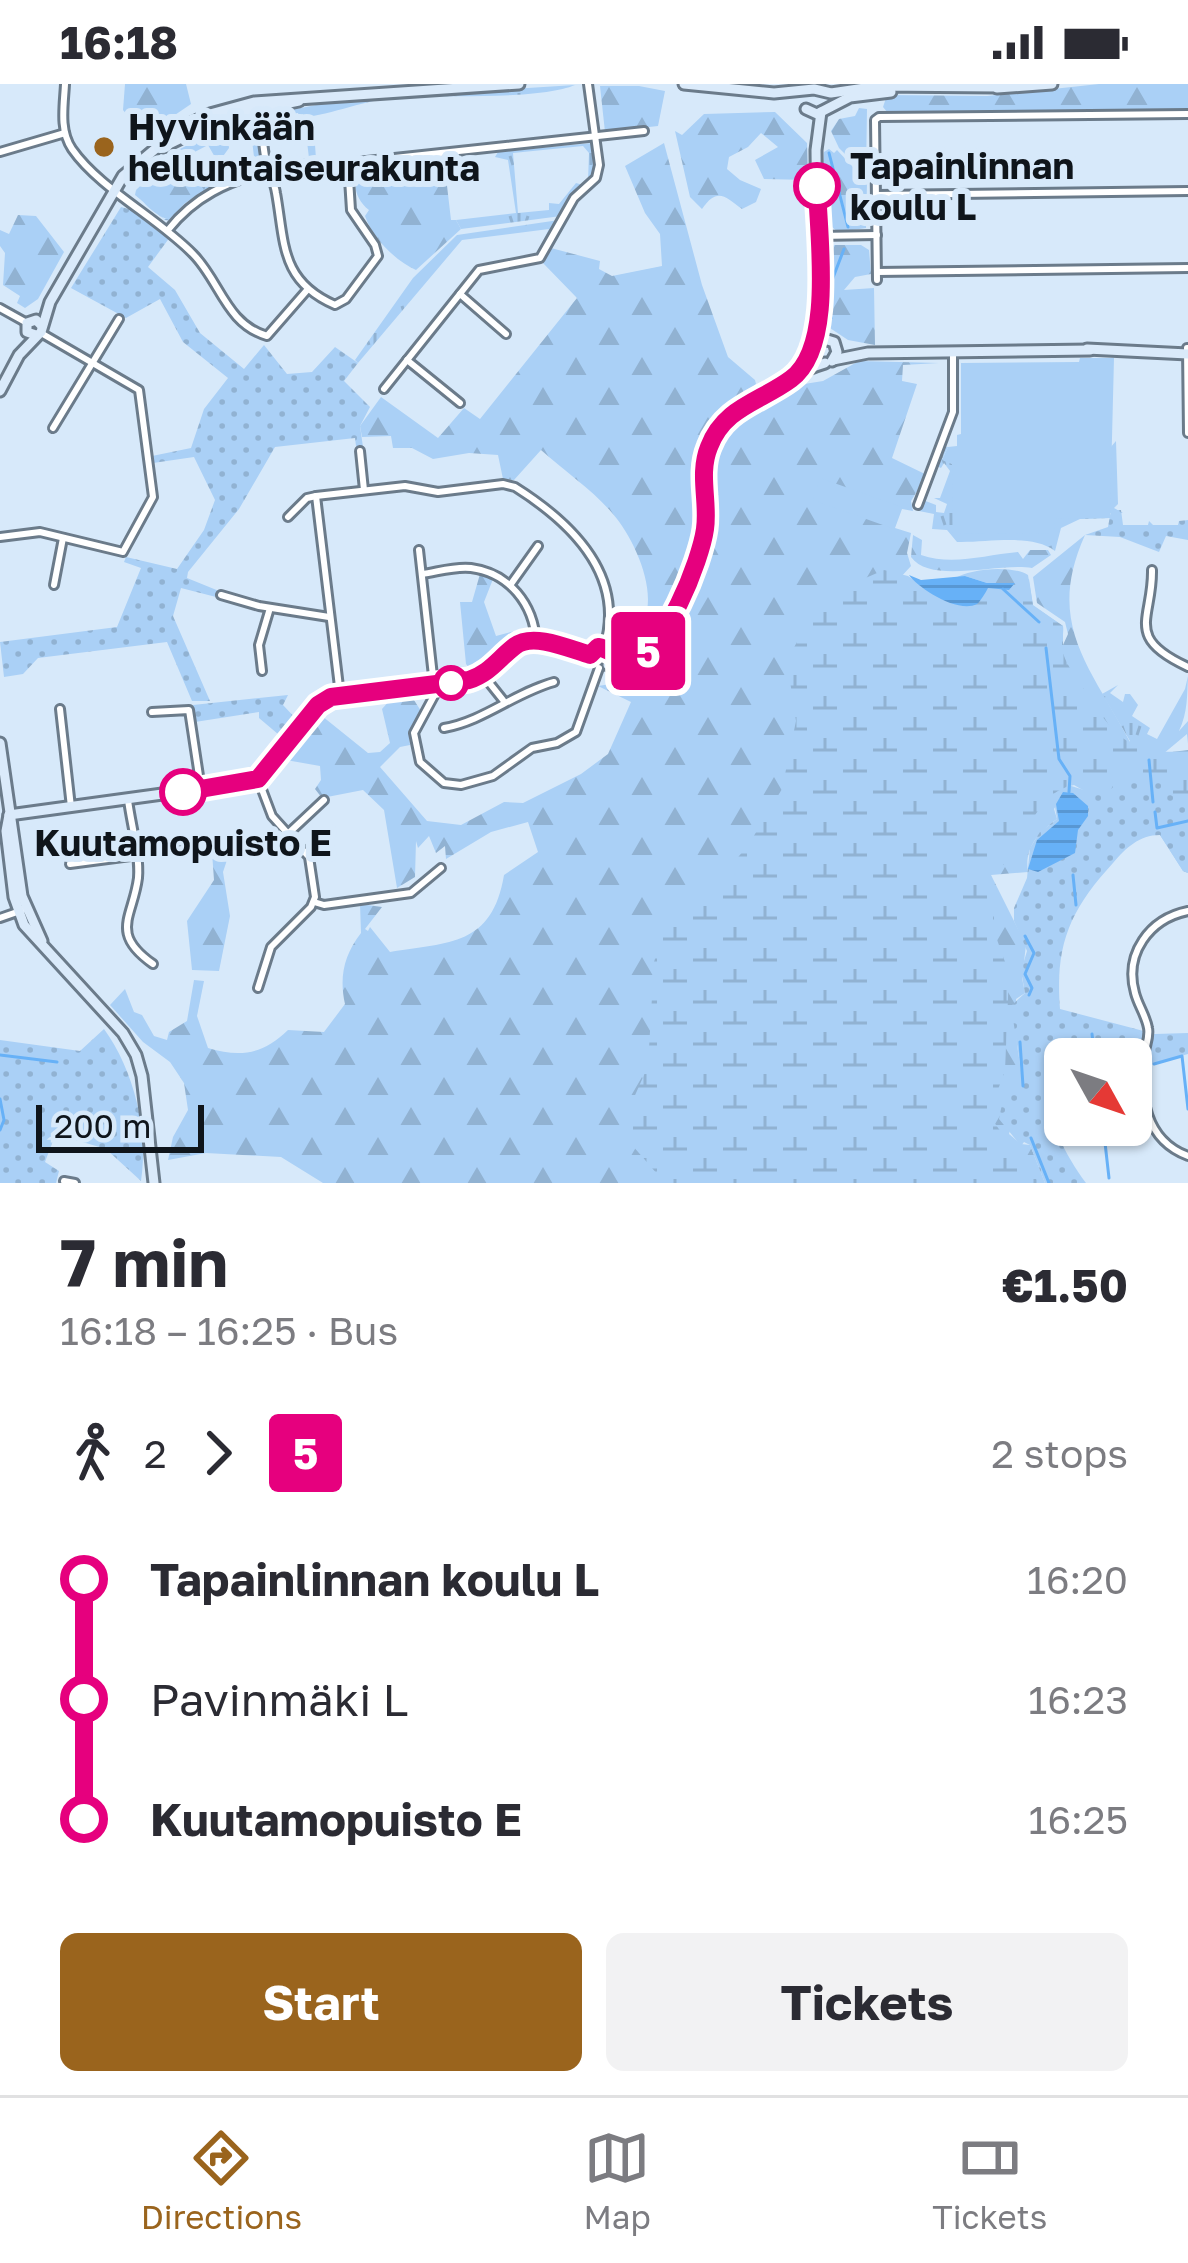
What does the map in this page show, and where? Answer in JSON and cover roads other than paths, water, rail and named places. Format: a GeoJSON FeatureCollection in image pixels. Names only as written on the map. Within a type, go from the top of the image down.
{"type":"FeatureCollection","features":[{"type":"Feature","properties":{"kind":"street"},"geometry":{"type":"LineString","coordinates":[[64,84],[65,134],[76,154],[101,181],[198,258],[226,307],[261,335],[274,332],[308,290]]}},
{"type":"Feature","properties":{"kind":"street"},"geometry":{"type":"LineString","coordinates":[[0,391],[116,189],[148,155],[188,124],[304,99],[519,84]]}},
{"type":"Feature","properties":{"kind":"street"},"geometry":{"type":"LineString","coordinates":[[384,389],[479,271],[534,262],[543,255],[574,198],[596,178],[589,84]]}},
{"type":"Feature","properties":{"kind":"street"},"geometry":{"type":"LineString","coordinates":[[685,84],[774,93],[1052,84]]}},
{"type":"Feature","properties":{"kind":"street"},"geometry":{"type":"LineString","coordinates":[[257,87],[283,252],[308,290],[330,304],[339,304],[378,256],[351,210],[348,163],[644,130]]}},
{"type":"Feature","properties":{"kind":"street"},"geometry":{"type":"LineString","coordinates":[[774,93],[823,111],[871,88]]}},
{"type":"Feature","properties":{"kind":"street"},"geometry":{"type":"LineString","coordinates":[[816,90],[803,99],[816,149]]}},
{"type":"Feature","properties":{"kind":"street"},"geometry":{"type":"LineString","coordinates":[[816,90],[828,100],[816,149],[819,312],[814,347],[816,358],[829,361]]}},
{"type":"Feature","properties":{"kind":"street"},"geometry":{"type":"LineString","coordinates":[[1188,114],[875,120],[877,276],[1188,268]]}},
{"type":"Feature","properties":{"kind":"street"},"geometry":{"type":"LineString","coordinates":[[0,152],[65,134]]}},
{"type":"Feature","properties":{"kind":"street"},"geometry":{"type":"LineString","coordinates":[[168,230],[193,202],[239,177],[268,171]]}},
{"type":"Feature","properties":{"kind":"street"},"geometry":{"type":"LineString","coordinates":[[877,195],[1188,191]]}},
{"type":"Feature","properties":{"kind":"street"},"geometry":{"type":"LineString","coordinates":[[818,236],[877,235]]}},
{"type":"Feature","properties":{"kind":"street"},"geometry":{"type":"LineString","coordinates":[[460,294],[506,334]]}},
{"type":"Feature","properties":{"kind":"street"},"geometry":{"type":"LineString","coordinates":[[0,308],[139,390],[153,497],[123,552],[40,532],[0,537]]}},
{"type":"Feature","properties":{"kind":"street"},"geometry":{"type":"LineString","coordinates":[[819,312],[835,344],[829,361]]}},
{"type":"Feature","properties":{"kind":"street"},"geometry":{"type":"LineString","coordinates":[[53,428],[119,319]]}},
{"type":"Feature","properties":{"kind":"street"},"geometry":{"type":"LineString","coordinates":[[795,377],[824,339],[868,353]]}},
{"type":"Feature","properties":{"kind":"street"},"geometry":{"type":"LineString","coordinates":[[9,815],[258,779],[323,700],[483,675],[520,642],[633,659],[660,640],[701,548],[706,526],[703,470],[716,432],[739,408],[829,361],[868,353],[1188,351],[1188,433]]}},
{"type":"Feature","properties":{"kind":"street"},"geometry":{"type":"LineString","coordinates":[[917,505],[953,412],[953,352]]}},
{"type":"Feature","properties":{"kind":"street"},"geometry":{"type":"LineString","coordinates":[[0,379],[17,360]]}},
{"type":"Feature","properties":{"kind":"street"},"geometry":{"type":"LineString","coordinates":[[407,360],[460,403]]}},
{"type":"Feature","properties":{"kind":"street"},"geometry":{"type":"LineString","coordinates":[[360,451],[364,490]]}},
{"type":"Feature","properties":{"kind":"street"},"geometry":{"type":"LineString","coordinates":[[288,517],[308,498],[364,490],[412,486],[438,492],[503,484],[523,491],[579,537],[604,578],[611,620],[605,658],[576,732],[557,743],[532,748],[494,776],[461,785],[444,783],[418,759],[414,733],[434,699],[419,550]]}},
{"type":"Feature","properties":{"kind":"street"},"geometry":{"type":"LineString","coordinates":[[316,496],[340,697]]}},
{"type":"Feature","properties":{"kind":"street"},"geometry":{"type":"LineString","coordinates":[[54,585],[63,538]]}},
{"type":"Feature","properties":{"kind":"street"},"geometry":{"type":"LineString","coordinates":[[511,584],[538,546]]}},
{"type":"Feature","properties":{"kind":"street"},"geometry":{"type":"LineString","coordinates":[[422,574],[469,568],[511,584],[528,608],[536,642]]}},
{"type":"Feature","properties":{"kind":"street"},"geometry":{"type":"LineString","coordinates":[[1152,570],[1143,622],[1153,643],[1188,667]]}},
{"type":"Feature","properties":{"kind":"street"},"geometry":{"type":"LineString","coordinates":[[221,595],[330,617]]}},
{"type":"Feature","properties":{"kind":"street"},"geometry":{"type":"LineString","coordinates":[[262,671],[259,645],[270,608]]}},
{"type":"Feature","properties":{"kind":"street"},"geometry":{"type":"LineString","coordinates":[[483,675],[504,701]]}},
{"type":"Feature","properties":{"kind":"street"},"geometry":{"type":"LineString","coordinates":[[444,728],[469,724],[504,701],[554,682]]}},
{"type":"Feature","properties":{"kind":"street"},"geometry":{"type":"LineString","coordinates":[[60,710],[71,807]]}},
{"type":"Feature","properties":{"kind":"street"},"geometry":{"type":"LineString","coordinates":[[152,712],[189,710],[201,789]]}},
{"type":"Feature","properties":{"kind":"street"},"geometry":{"type":"LineString","coordinates":[[0,743],[9,815],[6,831],[30,934],[117,1029],[141,1088],[154,1183]]}},
{"type":"Feature","properties":{"kind":"street"},"geometry":{"type":"LineString","coordinates":[[258,779],[272,816],[310,857],[314,902],[271,946],[258,988]]}},
{"type":"Feature","properties":{"kind":"street"},"geometry":{"type":"LineString","coordinates":[[128,799],[138,877],[127,912],[127,933],[153,964]]}},
{"type":"Feature","properties":{"kind":"street"},"geometry":{"type":"LineString","coordinates":[[252,852],[271,848],[323,800]]}},
{"type":"Feature","properties":{"kind":"street"},"geometry":{"type":"LineString","coordinates":[[70,864],[184,850]]}},
{"type":"Feature","properties":{"kind":"street"},"geometry":{"type":"LineString","coordinates":[[314,902],[324,905],[411,893],[441,868]]}},
{"type":"Feature","properties":{"kind":"street"},"geometry":{"type":"LineString","coordinates":[[0,918],[22,911]]}},
{"type":"Feature","properties":{"kind":"street"},"geometry":{"type":"LineString","coordinates":[[1188,911],[1150,930],[1135,955],[1132,976],[1148,1026],[1146,1111],[1160,1141],[1188,1156]]}},
{"type":"Feature","properties":{"kind":"street"},"geometry":{"type":"LineString","coordinates":[[64,1180],[74,1183]]}},
{"type":"Feature","properties":{"kind":"water"},"geometry":{"type":"Polygon","coordinates":[[[909,575],[921,580],[965,576],[987,583],[1015,583],[1009,590],[988,588],[977,604],[960,606],[929,593],[909,575]]]}},
{"type":"Feature","properties":{"kind":"water"},"geometry":{"type":"Polygon","coordinates":[[[1063,792],[1073,793],[1088,806],[1075,853],[1038,872],[1028,869],[1037,840],[1059,821],[1056,804],[1063,792]]]}},
{"type":"Feature","properties":{"kind":"waterway"},"geometry":{"type":"LineString","coordinates":[[829,153],[848,227]]}},
{"type":"Feature","properties":{"kind":"waterway"},"geometry":{"type":"LineString","coordinates":[[831,318],[826,296],[844,249]]}},
{"type":"Feature","properties":{"kind":"waterway"},"geometry":{"type":"LineString","coordinates":[[1003,589],[1039,622]]}},
{"type":"Feature","properties":{"kind":"waterway"},"geometry":{"type":"LineString","coordinates":[[1046,648],[1059,759],[1070,776],[1069,792]]}},
{"type":"Feature","properties":{"kind":"waterway"},"geometry":{"type":"LineString","coordinates":[[1149,760],[1153,802]]}},
{"type":"Feature","properties":{"kind":"waterway"},"geometry":{"type":"LineString","coordinates":[[1155,812],[1157,828],[1188,821]]}},
{"type":"Feature","properties":{"kind":"waterway"},"geometry":{"type":"LineString","coordinates":[[1073,875],[1076,905]]}},
{"type":"Feature","properties":{"kind":"waterway"},"geometry":{"type":"LineString","coordinates":[[1025,936],[1034,953],[1025,974],[1032,988],[1029,995]]}},
{"type":"Feature","properties":{"kind":"waterway"},"geometry":{"type":"LineString","coordinates":[[1092,1034],[1092,1038]]}},
{"type":"Feature","properties":{"kind":"waterway"},"geometry":{"type":"LineString","coordinates":[[1020,1042],[1023,1086]]}},
{"type":"Feature","properties":{"kind":"waterway"},"geometry":{"type":"LineString","coordinates":[[0,1055],[57,1062]]}},
{"type":"Feature","properties":{"kind":"waterway"},"geometry":{"type":"LineString","coordinates":[[1154,1064],[1182,1056],[1188,1109]]}},
{"type":"Feature","properties":{"kind":"waterway"},"geometry":{"type":"LineString","coordinates":[[0,1099],[4,1120],[0,1130]]}},
{"type":"Feature","properties":{"kind":"waterway"},"geometry":{"type":"LineString","coordinates":[[1031,1138],[1049,1183]]}},
{"type":"Feature","properties":{"kind":"waterway"},"geometry":{"type":"LineString","coordinates":[[1105,1146],[1109,1178]]}},
{"type":"Feature","properties":{"kind":"place","name":"Hyvinkään helluntaiseurakunta"},"geometry":{"type":"Point","coordinates":[104,147]}},
{"type":"Feature","properties":{"kind":"place","name":"Tapainlinnan koulu L"},"geometry":{"type":"Point","coordinates":[817,186]}},
{"type":"Feature","properties":{"kind":"place","name":"Kuutamopuisto E"},"geometry":{"type":"Point","coordinates":[183,792]}}]}
